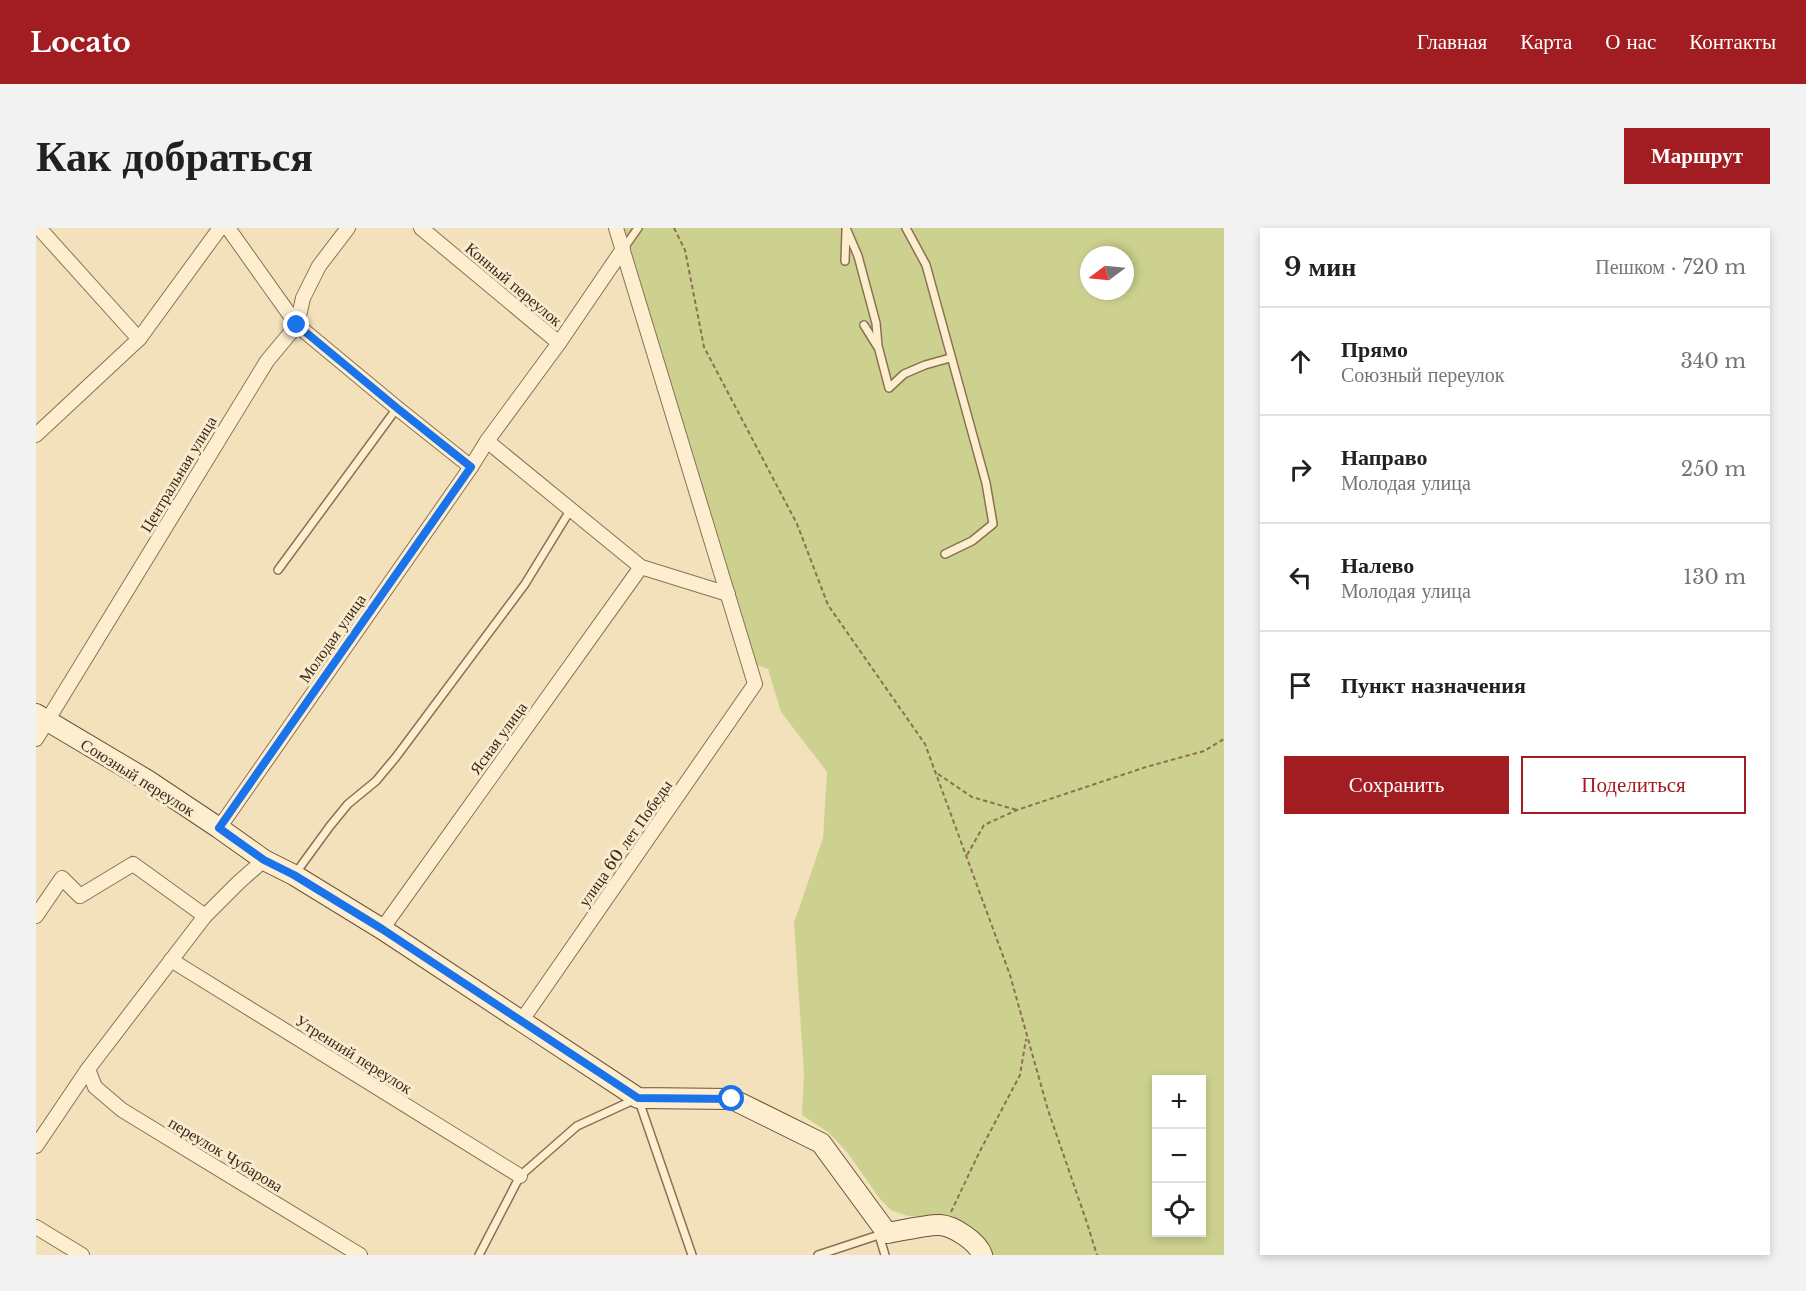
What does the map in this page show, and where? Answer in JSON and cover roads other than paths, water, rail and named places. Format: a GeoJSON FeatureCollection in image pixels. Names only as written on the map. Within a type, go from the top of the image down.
{"type":"FeatureCollection","features":[{"type":"Feature","properties":{"kind":"street"},"geometry":{"type":"LineString","coordinates":[[39,228],[139,339]]}},
{"type":"Feature","properties":{"kind":"street"},"geometry":{"type":"LineString","coordinates":[[36,435],[139,339],[220,228]]}},
{"type":"Feature","properties":{"kind":"street"},"geometry":{"type":"LineString","coordinates":[[228,228],[297,325],[471,467]]}},
{"type":"Feature","properties":{"kind":"street","name":"Центральная улица"},"geometry":{"type":"LineString","coordinates":[[36,738],[41,717],[267,361],[297,325],[303,298],[319,266],[348,228]]}},
{"type":"Feature","properties":{"kind":"street","name":"Конный переулок"},"geometry":{"type":"LineString","coordinates":[[421,228],[559,343]]}},
{"type":"Feature","properties":{"kind":"street"},"geometry":{"type":"LineString","coordinates":[[616,228],[728,594]]}},
{"type":"Feature","properties":{"kind":"street","name":"Молодая улица"},"geometry":{"type":"LineString","coordinates":[[219,828],[623,249]]}},
{"type":"Feature","properties":{"kind":"street"},"geometry":{"type":"LineString","coordinates":[[487,441],[641,567],[728,594]]}},
{"type":"Feature","properties":{"kind":"street","name":"Ясная улица"},"geometry":{"type":"LineString","coordinates":[[382,929],[641,567]]}},
{"type":"Feature","properties":{"kind":"street","name":"улица 60 лет Победы"},"geometry":{"type":"LineString","coordinates":[[522,1020],[755,684],[728,594]]}},
{"type":"Feature","properties":{"kind":"street","name":"Союзный переулок"},"geometry":{"type":"LineString","coordinates":[[41,717],[147,780],[264,860],[294,875],[382,929],[638,1098]]}},
{"type":"Feature","properties":{"kind":"street"},"geometry":{"type":"LineString","coordinates":[[36,1146],[88,1069],[205,916],[264,860]]}},
{"type":"Feature","properties":{"kind":"street"},"geometry":{"type":"LineString","coordinates":[[36,916],[62,878],[81,896],[133,864],[205,916]]}},
{"type":"Feature","properties":{"kind":"street","name":"Утренний переулок"},"geometry":{"type":"LineString","coordinates":[[171,960],[519,1176]]}},
{"type":"Feature","properties":{"kind":"street","name":"переулок Чубарова"},"geometry":{"type":"LineString","coordinates":[[88,1069],[95,1087],[122,1110],[360,1255]]}},
{"type":"Feature","properties":{"kind":"street"},"geometry":{"type":"LineString","coordinates":[[638,1098],[732,1099],[821,1143],[883,1234],[941,1225],[968,1237],[982,1255]]}},
{"type":"Feature","properties":{"kind":"street"},"geometry":{"type":"LineString","coordinates":[[36,1227],[82,1255]]}},
{"type":"Feature","properties":{"kind":"lane"},"geometry":{"type":"LineString","coordinates":[[623,249],[638,228]]}},
{"type":"Feature","properties":{"kind":"lane"},"geometry":{"type":"LineString","coordinates":[[845,261],[846,228]]}},
{"type":"Feature","properties":{"kind":"lane"},"geometry":{"type":"LineString","coordinates":[[846,228],[858,256],[876,323],[878,346],[889,388],[904,374],[950,358]]}},
{"type":"Feature","properties":{"kind":"lane"},"geometry":{"type":"LineString","coordinates":[[906,228],[926,265],[986,483],[993,524],[972,541],[945,554]]}},
{"type":"Feature","properties":{"kind":"lane"},"geometry":{"type":"LineString","coordinates":[[864,325],[878,346]]}},
{"type":"Feature","properties":{"kind":"lane"},"geometry":{"type":"LineString","coordinates":[[278,570],[397,408]]}},
{"type":"Feature","properties":{"kind":"lane"},"geometry":{"type":"LineString","coordinates":[[294,875],[348,804],[376,781],[396,757],[525,584],[571,509]]}},
{"type":"Feature","properties":{"kind":"lane"},"geometry":{"type":"LineString","coordinates":[[479,1255],[519,1176],[577,1126],[638,1098],[692,1255]]}},
{"type":"Feature","properties":{"kind":"lane"},"geometry":{"type":"LineString","coordinates":[[818,1255],[883,1234],[885,1255]]}}]}
